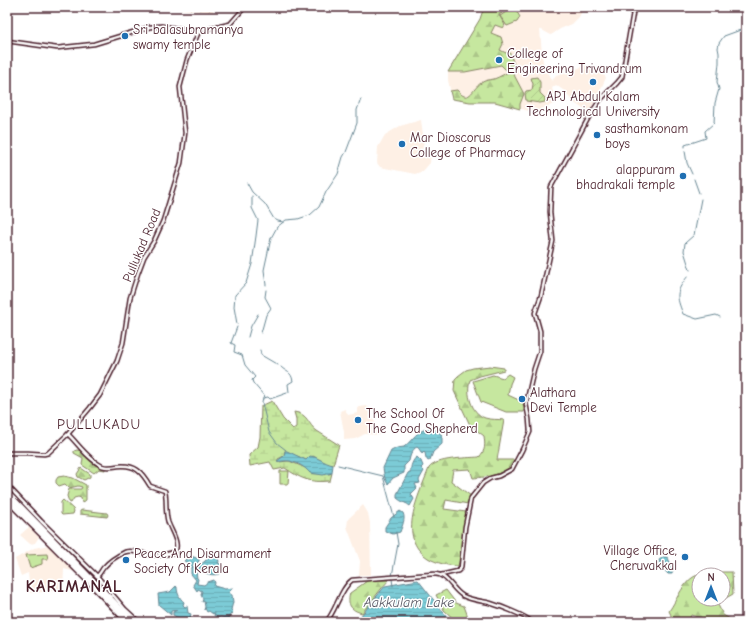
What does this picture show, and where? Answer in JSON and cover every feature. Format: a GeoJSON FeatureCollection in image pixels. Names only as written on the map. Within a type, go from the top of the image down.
{"type":"FeatureCollection","features":[{"type":"Feature","properties":{"kind":"highway"},"geometry":{"type":"LineString","coordinates":[[7,492],[134,622]]}},
{"type":"Feature","properties":{"kind":"highway"},"geometry":{"type":"LineString","coordinates":[[7,496],[130,622]]}},
{"type":"Feature","properties":{"kind":"street"},"geometry":{"type":"LineString","coordinates":[[7,41],[57,48],[94,44],[150,27],[161,26],[199,31],[230,24],[245,7]]}},
{"type":"Feature","properties":{"kind":"street"},"geometry":{"type":"LineString","coordinates":[[326,622],[347,585],[352,580],[441,575],[456,572],[461,568],[463,536],[471,498],[483,483],[512,469],[522,450],[530,432],[526,404],[534,369],[540,351],[540,331],[535,315],[541,296],[553,241],[550,212],[551,187],[586,120],[600,100],[617,84],[622,77],[634,7]]}},
{"type":"Feature","properties":{"kind":"street","name":"Pullukad Road"},"geometry":{"type":"LineString","coordinates":[[7,453],[46,454],[68,434],[100,395],[117,361],[123,343],[130,300],[138,273],[144,255],[158,231],[168,206],[181,163],[185,133],[180,87],[187,60],[199,31]]}},
{"type":"Feature","properties":{"kind":"street"},"geometry":{"type":"LineString","coordinates":[[68,434],[96,462],[106,467],[131,467],[142,473],[150,486],[165,491],[168,520],[176,542],[177,549],[175,552],[165,554],[152,556],[135,551],[126,552],[103,568],[97,576]]}},
{"type":"Feature","properties":{"kind":"street"},"geometry":{"type":"LineString","coordinates":[[7,485],[97,576],[125,609],[139,622]]}},
{"type":"Feature","properties":{"kind":"street"},"geometry":{"type":"LineString","coordinates":[[7,500],[126,622]]}},
{"type":"Feature","properties":{"kind":"street"},"geometry":{"type":"LineString","coordinates":[[441,575],[447,580],[455,591],[467,598],[500,606],[532,622]]}},
{"type":"Feature","properties":{"kind":"shaded area"},"geometry":{"type":"Polygon","coordinates":[[[163,7],[214,7],[213,12],[163,7]]]}},
{"type":"Feature","properties":{"kind":"shaded area","name":"College of Engineering Trivandrum"},"geometry":{"type":"Polygon","coordinates":[[[484,7],[584,7],[579,17],[572,24],[551,35],[540,29],[544,67],[552,81],[556,75],[569,72],[586,65],[598,70],[605,76],[606,78],[589,113],[573,102],[563,90],[556,85],[552,88],[556,103],[537,111],[529,111],[495,102],[470,102],[452,99],[448,72],[480,19],[484,7]]]}},
{"type":"Feature","properties":{"kind":"shaded area","name":"Mar Dioscorus College of Pharmacy"},"geometry":{"type":"Polygon","coordinates":[[[421,120],[424,141],[422,151],[431,153],[430,163],[423,171],[415,174],[380,167],[377,163],[378,147],[385,135],[400,126],[421,120]]]}},
{"type":"Feature","properties":{"kind":"shaded area","name":"The School Of The Good Shepherd"},"geometry":{"type":"Polygon","coordinates":[[[367,406],[379,431],[379,435],[365,434],[355,439],[344,440],[340,411],[345,409],[348,415],[358,413],[357,410],[359,407],[367,406]]]}},
{"type":"Feature","properties":{"kind":"shaded area"},"geometry":{"type":"Polygon","coordinates":[[[363,505],[368,513],[370,523],[371,575],[359,575],[360,561],[347,527],[348,519],[363,505]]]}},
{"type":"Feature","properties":{"kind":"shaded area"},"geometry":{"type":"Polygon","coordinates":[[[29,527],[39,537],[35,543],[30,544],[20,535],[29,527]]]}},
{"type":"Feature","properties":{"kind":"shaded area"},"geometry":{"type":"Polygon","coordinates":[[[49,545],[76,572],[64,569],[63,590],[30,593],[28,573],[21,576],[15,559],[34,548],[49,545]]]}},
{"type":"Feature","properties":{"kind":"green space"},"geometry":{"type":"Polygon","coordinates":[[[484,7],[511,7],[499,15],[505,25],[503,28],[495,25],[491,33],[501,37],[503,44],[500,50],[506,53],[509,51],[515,67],[506,70],[501,65],[465,72],[448,72],[480,19],[484,7]]]}},
{"type":"Feature","properties":{"kind":"green space"},"geometry":{"type":"Polygon","coordinates":[[[514,7],[520,17],[517,22],[507,26],[500,16],[514,7]]]}},
{"type":"Feature","properties":{"kind":"green space"},"geometry":{"type":"Polygon","coordinates":[[[512,71],[524,94],[520,104],[520,109],[495,102],[470,102],[452,99],[450,91],[457,90],[461,94],[467,96],[483,82],[512,71]]]}},
{"type":"Feature","properties":{"kind":"green space"},"geometry":{"type":"Polygon","coordinates":[[[537,77],[540,82],[540,93],[545,98],[545,102],[540,103],[526,101],[526,91],[532,90],[533,84],[531,78],[537,77]]]}},
{"type":"Feature","properties":{"kind":"green space"},"geometry":{"type":"Polygon","coordinates":[[[490,366],[504,368],[504,370],[470,380],[469,396],[473,407],[480,415],[487,419],[504,420],[497,460],[515,460],[512,465],[502,472],[484,477],[473,478],[470,469],[453,470],[451,481],[471,496],[468,504],[446,500],[444,509],[466,512],[458,566],[443,564],[428,558],[418,549],[413,539],[413,516],[416,503],[429,468],[438,462],[445,460],[479,457],[483,452],[485,445],[484,436],[470,425],[454,391],[455,379],[466,370],[490,366]]]}},
{"type":"Feature","properties":{"kind":"green space"},"geometry":{"type":"Polygon","coordinates":[[[508,374],[513,377],[508,395],[523,402],[524,412],[506,412],[481,402],[473,381],[493,375],[503,378],[508,374]]]}},
{"type":"Feature","properties":{"kind":"green space"},"geometry":{"type":"Polygon","coordinates":[[[272,401],[283,419],[293,429],[296,427],[294,412],[299,413],[305,417],[317,431],[339,445],[333,465],[327,464],[313,456],[306,460],[285,451],[284,456],[278,459],[278,462],[289,461],[306,468],[329,474],[332,473],[330,481],[311,481],[296,475],[285,468],[274,470],[270,462],[250,466],[249,455],[258,447],[260,437],[261,406],[272,401]]]}},
{"type":"Feature","properties":{"kind":"green space"},"geometry":{"type":"Polygon","coordinates":[[[77,450],[84,453],[93,462],[105,470],[99,469],[94,473],[82,465],[83,458],[74,453],[74,451],[77,450]]]}},
{"type":"Feature","properties":{"kind":"green space"},"geometry":{"type":"Polygon","coordinates":[[[81,468],[90,474],[90,477],[84,480],[78,477],[77,474],[81,468]]]}},
{"type":"Feature","properties":{"kind":"green space"},"geometry":{"type":"Polygon","coordinates":[[[280,471],[289,471],[288,484],[280,484],[280,471]]]}},
{"type":"Feature","properties":{"kind":"green space"},"geometry":{"type":"Polygon","coordinates":[[[64,476],[73,478],[86,485],[86,500],[82,503],[81,498],[78,497],[74,498],[71,503],[69,502],[67,496],[69,489],[81,489],[82,487],[78,486],[69,488],[65,484],[59,486],[56,483],[56,480],[58,477],[64,476]]]}},
{"type":"Feature","properties":{"kind":"green space"},"geometry":{"type":"Polygon","coordinates":[[[63,500],[73,509],[73,514],[61,514],[61,502],[63,500]]]}},
{"type":"Feature","properties":{"kind":"green space"},"geometry":{"type":"Polygon","coordinates":[[[80,511],[107,513],[108,515],[107,517],[80,514],[80,511]]]}},
{"type":"Feature","properties":{"kind":"green space"},"geometry":{"type":"Polygon","coordinates":[[[47,554],[48,559],[42,559],[42,564],[30,568],[26,555],[47,554]]]}},
{"type":"Feature","properties":{"kind":"green space"},"geometry":{"type":"Polygon","coordinates":[[[731,572],[732,572],[733,594],[731,595],[731,572]]]}},
{"type":"Feature","properties":{"kind":"green space"},"geometry":{"type":"Polygon","coordinates":[[[691,579],[691,607],[719,607],[723,615],[735,622],[704,622],[704,619],[691,615],[688,622],[670,622],[671,615],[669,611],[681,590],[691,579]]]}},
{"type":"Feature","properties":{"kind":"green space"},"geometry":{"type":"Polygon","coordinates":[[[389,580],[362,613],[352,608],[349,603],[350,593],[367,581],[389,580]]]}},
{"type":"Feature","properties":{"kind":"green space"},"geometry":{"type":"Polygon","coordinates":[[[446,590],[456,603],[464,606],[467,614],[467,622],[457,622],[444,610],[436,595],[446,590]]]}},
{"type":"Feature","properties":{"kind":"water"},"geometry":{"type":"Polygon","coordinates":[[[431,428],[438,431],[442,436],[442,444],[433,452],[430,460],[428,461],[424,452],[422,454],[417,447],[415,448],[409,461],[404,466],[404,473],[393,478],[388,484],[383,468],[391,451],[404,447],[419,433],[431,428]]]}},
{"type":"Feature","properties":{"kind":"water"},"geometry":{"type":"Polygon","coordinates":[[[285,451],[306,460],[310,456],[333,465],[332,473],[323,475],[310,473],[304,467],[296,463],[277,461],[284,456],[285,451]]]}},
{"type":"Feature","properties":{"kind":"water"},"geometry":{"type":"Polygon","coordinates":[[[417,457],[421,461],[423,466],[421,468],[424,471],[419,480],[420,483],[415,484],[417,488],[411,494],[414,499],[410,506],[400,501],[397,498],[397,494],[408,473],[411,471],[413,461],[417,457]]]}},
{"type":"Feature","properties":{"kind":"water"},"geometry":{"type":"Polygon","coordinates":[[[400,511],[403,513],[404,518],[400,532],[393,534],[385,531],[385,527],[391,518],[400,511]]]}},
{"type":"Feature","properties":{"kind":"water"},"geometry":{"type":"Polygon","coordinates":[[[191,556],[199,559],[196,565],[194,563],[192,566],[194,567],[194,573],[196,571],[198,579],[197,584],[204,585],[214,580],[214,586],[225,589],[233,588],[229,592],[232,595],[233,602],[231,610],[233,612],[229,619],[221,617],[217,618],[214,616],[215,613],[213,614],[209,611],[207,612],[205,608],[204,610],[204,601],[202,602],[203,599],[201,595],[202,591],[198,589],[197,591],[193,585],[196,580],[191,574],[189,563],[184,561],[186,559],[191,559],[191,556]]]}},
{"type":"Feature","properties":{"kind":"water"},"geometry":{"type":"Polygon","coordinates":[[[211,556],[218,557],[218,563],[222,565],[224,571],[219,568],[219,574],[212,575],[195,567],[196,565],[199,566],[211,556]]]}},
{"type":"Feature","properties":{"kind":"water"},"geometry":{"type":"Polygon","coordinates":[[[665,556],[668,558],[673,569],[672,574],[668,574],[659,565],[659,560],[665,556]]]}},
{"type":"Feature","properties":{"kind":"water","name":"Aakkulam Lake"},"geometry":{"type":"Polygon","coordinates":[[[418,580],[451,622],[356,622],[385,586],[418,580]]]}},
{"type":"Feature","properties":{"kind":"water"},"geometry":{"type":"Polygon","coordinates":[[[176,586],[180,597],[184,602],[183,605],[185,607],[187,606],[188,613],[191,614],[190,617],[192,619],[187,622],[173,615],[173,612],[177,610],[171,611],[171,615],[159,605],[158,594],[170,592],[176,586]]]}},
{"type":"Feature","properties":{"kind":"waterway"},"geometry":{"type":"LineString","coordinates":[[685,147],[685,145],[706,138],[705,131],[714,123],[715,103],[719,89],[717,82],[719,43],[724,36],[746,28]]}},
{"type":"Feature","properties":{"kind":"waterway"},"geometry":{"type":"LineString","coordinates":[[266,285],[264,270],[271,238],[277,227],[286,220],[298,219],[310,215],[319,207],[326,192],[338,174],[343,157],[357,123],[357,110],[361,99]]}},
{"type":"Feature","properties":{"kind":"waterway"},"geometry":{"type":"LineString","coordinates":[[685,151],[687,163],[692,174]]}},
{"type":"Feature","properties":{"kind":"waterway"},"geometry":{"type":"LineString","coordinates":[[694,179],[699,193]]}},
{"type":"Feature","properties":{"kind":"waterway"},"geometry":{"type":"LineString","coordinates":[[247,183],[252,192],[265,204],[274,219],[283,222]]}},
{"type":"Feature","properties":{"kind":"waterway"},"geometry":{"type":"LineString","coordinates":[[237,324],[234,307],[235,295],[246,283],[252,264],[258,220],[252,208],[252,196]]}},
{"type":"Feature","properties":{"kind":"waterway"},"geometry":{"type":"LineString","coordinates":[[690,270],[684,251],[685,243],[694,235],[701,199]]}},
{"type":"Feature","properties":{"kind":"waterway"},"geometry":{"type":"LineString","coordinates":[[688,276],[681,286],[678,294],[679,303],[683,314],[697,319],[716,315],[720,317]]}},
{"type":"Feature","properties":{"kind":"waterway"},"geometry":{"type":"LineString","coordinates":[[261,333],[266,315],[271,308],[265,297],[266,290]]}},
{"type":"Feature","properties":{"kind":"waterway"},"geometry":{"type":"LineString","coordinates":[[248,337],[251,326],[258,314]]}},
{"type":"Feature","properties":{"kind":"waterway"},"geometry":{"type":"LineString","coordinates":[[237,327],[231,343],[235,345],[234,352],[242,355],[245,365],[255,377],[252,380],[253,383],[265,397]]}},
{"type":"Feature","properties":{"kind":"waterway"},"geometry":{"type":"LineString","coordinates":[[260,350],[261,355],[278,365]]}},
{"type":"Feature","properties":{"kind":"waterway"},"geometry":{"type":"LineString","coordinates":[[281,367],[290,374],[293,381],[288,384],[289,392]]}},
{"type":"Feature","properties":{"kind":"waterway"},"geometry":{"type":"LineString","coordinates":[[286,450],[277,443],[269,432],[262,403],[263,398],[268,397],[270,399],[287,393]]}},
{"type":"Feature","properties":{"kind":"waterway"},"geometry":{"type":"LineString","coordinates":[[338,465],[383,476],[394,517]]}},
{"type":"Feature","properties":{"kind":"waterway"},"geometry":{"type":"LineString","coordinates":[[392,576],[398,544],[396,532]]}},
{"type":"Feature","properties":{"kind":"waterway"},"geometry":{"type":"LineString","coordinates":[[392,579],[393,586]]}},
{"type":"Feature","properties":{"kind":"place","name":"Sri balasubramanya swamy temple"},"geometry":{"type":"Point","coordinates":[125,36]}},
{"type":"Feature","properties":{"kind":"place","name":"College of Engineering Trivandrum"},"geometry":{"type":"Point","coordinates":[499,60]}},
{"type":"Feature","properties":{"kind":"place","name":"APJ Abdul Kalam Technological University"},"geometry":{"type":"Point","coordinates":[593,82]}},
{"type":"Feature","properties":{"kind":"place","name":"sasthamkonam boys"},"geometry":{"type":"Point","coordinates":[597,135]}},
{"type":"Feature","properties":{"kind":"place","name":"Mar Dioscorus College of Pharmacy"},"geometry":{"type":"Point","coordinates":[402,144]}},
{"type":"Feature","properties":{"kind":"place","name":"alappuram bhadrakali temple"},"geometry":{"type":"Point","coordinates":[683,176]}},
{"type":"Feature","properties":{"kind":"place","name":"Alathara Devi Temple"},"geometry":{"type":"Point","coordinates":[522,399]}},
{"type":"Feature","properties":{"kind":"place","name":"The School Of The Good Shepherd"},"geometry":{"type":"Point","coordinates":[358,420]}},
{"type":"Feature","properties":{"kind":"place","name":"Village Office, Cheruvakkal"},"geometry":{"type":"Point","coordinates":[685,557]}},
{"type":"Feature","properties":{"kind":"place","name":"Peace And Disarmament Society Of Kerala"},"geometry":{"type":"Point","coordinates":[126,560]}},
{"type":"Feature","properties":{"kind":"district","name":"PULLUKADU"},"geometry":{"type":"Point","coordinates":[99,424]}},
{"type":"Feature","properties":{"kind":"district","name":"KARIMANAL"},"geometry":{"type":"Point","coordinates":[74,586]}}]}
